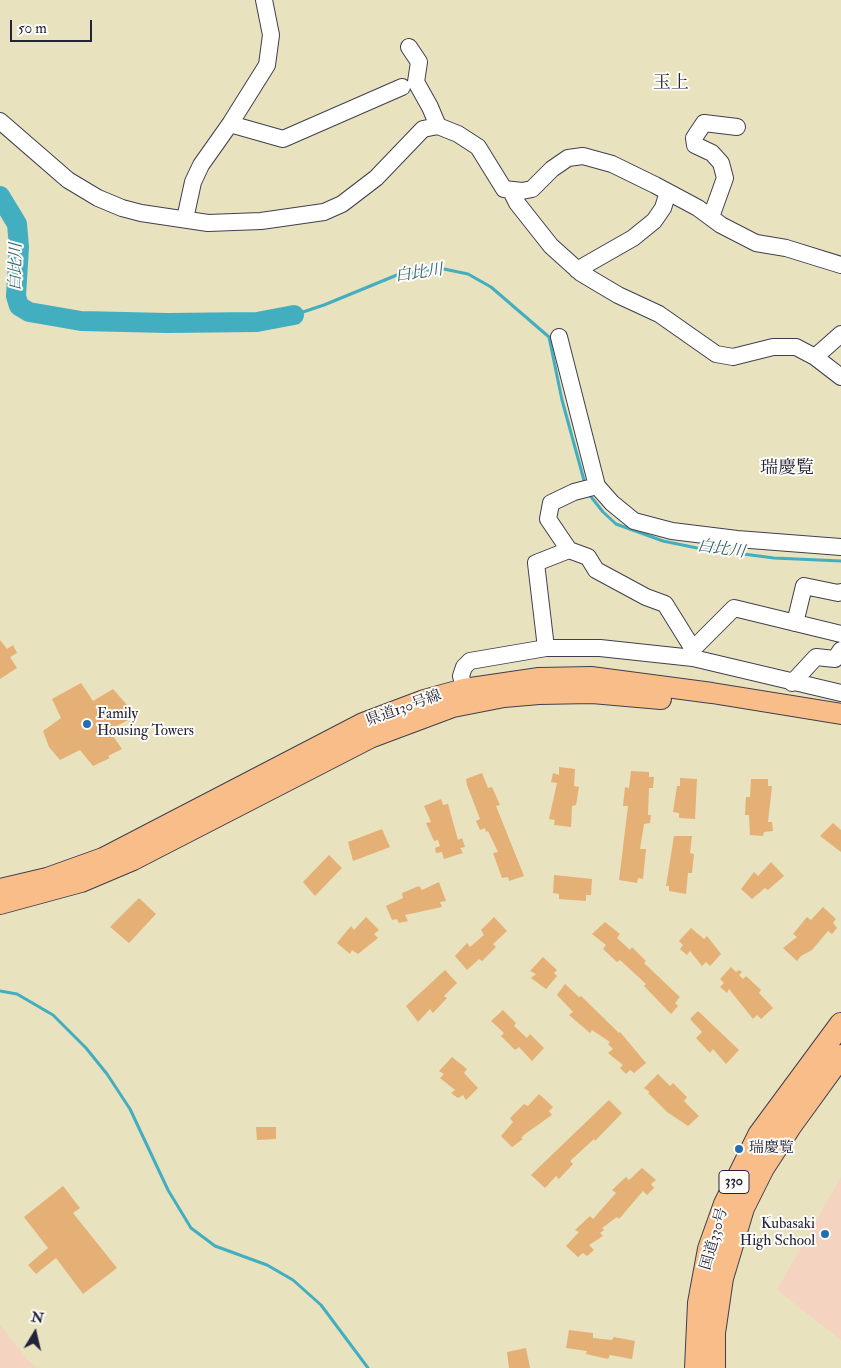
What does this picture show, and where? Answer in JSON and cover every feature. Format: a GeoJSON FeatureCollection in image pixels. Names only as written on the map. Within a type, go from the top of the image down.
{"type":"FeatureCollection","features":[{"type":"Feature","properties":{"kind":"highway","name":"国道330号"},"geometry":{"type":"LineString","coordinates":[[696,1368],[699,1303],[709,1249],[725,1204],[759,1135],[841,1024]]}},
{"type":"Feature","properties":{"kind":"highway","name":"国道330号"},"geometry":{"type":"LineString","coordinates":[[714,1368],[714,1333],[722,1278],[743,1208],[764,1168],[791,1125],[841,1056]]}},
{"type":"Feature","properties":{"kind":"main road","name":"県道130号線"},"geometry":{"type":"LineString","coordinates":[[0,904],[81,882],[133,860],[370,738],[466,696],[539,678],[591,677],[694,690],[841,714]]}},
{"type":"Feature","properties":{"kind":"main road","name":"県道130号線"},"geometry":{"type":"LineString","coordinates":[[0,889],[47,878],[103,858],[363,723],[424,700],[466,696],[592,693],[685,702],[841,728]]}},
{"type":"Feature","properties":{"kind":"street"},"geometry":{"type":"LineString","coordinates":[[185,219],[194,182],[201,165],[230,124],[270,56],[271,35],[264,0]]}},
{"type":"Feature","properties":{"kind":"street"},"geometry":{"type":"LineString","coordinates":[[409,47],[419,62],[416,82],[438,126]]}},
{"type":"Feature","properties":{"kind":"street"},"geometry":{"type":"LineString","coordinates":[[230,124],[283,139],[402,87]]}},
{"type":"Feature","properties":{"kind":"street"},"geometry":{"type":"LineString","coordinates":[[0,121],[68,180],[98,198],[122,208],[142,213],[208,223],[239,222],[324,212],[342,204],[376,178],[424,129],[438,126],[458,134],[478,147],[500,184],[510,190],[522,192],[532,189],[552,169],[568,158],[583,156],[612,164],[668,192],[698,208],[721,225],[756,243],[786,248],[841,265]]}},
{"type":"Feature","properties":{"kind":"street"},"geometry":{"type":"LineString","coordinates":[[711,217],[725,178],[720,163],[712,153],[695,145],[694,138],[704,123],[737,127]]}},
{"type":"Feature","properties":{"kind":"street"},"geometry":{"type":"LineString","coordinates":[[510,190],[517,203],[551,246],[577,270],[618,294],[659,314],[716,354],[733,357],[784,346],[796,347],[815,357],[841,376]]}},
{"type":"Feature","properties":{"kind":"street"},"geometry":{"type":"LineString","coordinates":[[577,270],[633,238],[654,221],[663,208],[668,192]]}},
{"type":"Feature","properties":{"kind":"street"},"geometry":{"type":"LineString","coordinates":[[815,357],[841,334]]}},
{"type":"Feature","properties":{"kind":"street"},"geometry":{"type":"LineString","coordinates":[[559,337],[590,488],[634,520],[672,531],[737,539],[841,547]]}},
{"type":"Feature","properties":{"kind":"street"},"geometry":{"type":"LineString","coordinates":[[590,488],[551,503],[548,519],[569,550],[588,557],[596,570],[646,597],[665,604],[693,654]]}},
{"type":"Feature","properties":{"kind":"street"},"geometry":{"type":"LineString","coordinates":[[546,648],[536,563],[569,550]]}},
{"type":"Feature","properties":{"kind":"street"},"geometry":{"type":"LineString","coordinates":[[795,623],[804,586],[841,592]]}},
{"type":"Feature","properties":{"kind":"street"},"geometry":{"type":"LineString","coordinates":[[693,654],[734,608],[841,634]]}},
{"type":"Feature","properties":{"kind":"street"},"geometry":{"type":"LineString","coordinates":[[466,696],[461,676],[464,667],[470,661],[546,648],[600,648],[693,654],[792,683],[841,692]]}},
{"type":"Feature","properties":{"kind":"street"},"geometry":{"type":"LineString","coordinates":[[792,683],[816,657],[835,659],[841,650]]}},
{"type":"Feature","properties":{"kind":"shaded area","name":"Kubasaki High School"},"geometry":{"type":"Polygon","coordinates":[[[841,1177],[841,1340],[777,1290],[841,1177]]]}},
{"type":"Feature","properties":{"kind":"shaded area"},"geometry":{"type":"Polygon","coordinates":[[[0,1325],[27,1359],[37,1368],[0,1368],[0,1325]]]}},
{"type":"Feature","properties":{"kind":"building"},"geometry":{"type":"Polygon","coordinates":[[[0,640],[7,649],[13,645],[17,653],[10,657],[17,668],[0,679],[0,640]]]}},
{"type":"Feature","properties":{"kind":"building","name":"Family Housing Towers"},"geometry":{"type":"Polygon","coordinates":[[[81,683],[93,701],[113,689],[127,705],[125,707],[132,718],[109,730],[122,749],[108,756],[110,758],[93,766],[80,750],[60,760],[49,747],[43,731],[61,718],[52,699],[81,683]]]}},
{"type":"Feature","properties":{"kind":"building"},"geometry":{"type":"Polygon","coordinates":[[[559,767],[575,769],[574,786],[579,787],[576,805],[572,806],[571,827],[554,825],[555,820],[549,819],[557,783],[551,782],[553,773],[559,775],[559,767]]]}},
{"type":"Feature","properties":{"kind":"building"},"geometry":{"type":"Polygon","coordinates":[[[631,771],[649,772],[649,777],[654,777],[653,788],[649,788],[648,815],[651,815],[650,823],[644,824],[640,849],[646,849],[643,879],[638,878],[637,883],[619,880],[628,806],[623,806],[625,787],[629,788],[631,771]]]}},
{"type":"Feature","properties":{"kind":"building"},"geometry":{"type":"Polygon","coordinates":[[[482,773],[488,788],[492,787],[500,805],[496,806],[524,876],[509,881],[508,877],[502,878],[493,853],[498,852],[488,831],[486,832],[485,828],[480,830],[476,821],[480,819],[467,785],[466,779],[482,773]]]}},
{"type":"Feature","properties":{"kind":"building"},"geometry":{"type":"Polygon","coordinates":[[[680,778],[697,779],[695,819],[679,818],[679,813],[673,812],[677,786],[680,786],[680,778]]]}},
{"type":"Feature","properties":{"kind":"building"},"geometry":{"type":"Polygon","coordinates":[[[751,779],[768,779],[768,786],[772,786],[768,822],[772,822],[773,831],[764,832],[763,836],[750,835],[749,815],[745,815],[746,797],[750,797],[751,779]]]}},
{"type":"Feature","properties":{"kind":"building"},"geometry":{"type":"Polygon","coordinates":[[[441,799],[443,805],[448,804],[458,840],[462,838],[465,847],[460,848],[463,853],[444,859],[442,852],[436,853],[435,848],[440,846],[438,840],[434,841],[426,823],[431,822],[424,806],[441,799]]]}},
{"type":"Feature","properties":{"kind":"building"},"geometry":{"type":"Polygon","coordinates":[[[833,823],[841,830],[841,852],[820,836],[833,823]]]}},
{"type":"Feature","properties":{"kind":"building"},"geometry":{"type":"Polygon","coordinates":[[[382,829],[390,847],[353,861],[348,842],[382,829]]]}},
{"type":"Feature","properties":{"kind":"building"},"geometry":{"type":"Polygon","coordinates":[[[674,836],[692,836],[690,853],[694,854],[692,873],[688,873],[686,894],[669,891],[669,886],[666,886],[674,836]]]}},
{"type":"Feature","properties":{"kind":"building"},"geometry":{"type":"Polygon","coordinates":[[[329,855],[342,868],[315,896],[303,882],[329,855]]]}},
{"type":"Feature","properties":{"kind":"building"},"geometry":{"type":"Polygon","coordinates":[[[771,862],[784,876],[768,890],[765,888],[752,899],[741,889],[754,872],[758,876],[771,862]]]}},
{"type":"Feature","properties":{"kind":"building"},"geometry":{"type":"Polygon","coordinates":[[[554,875],[592,879],[591,895],[586,895],[586,901],[559,899],[559,894],[553,893],[554,875]]]}},
{"type":"Feature","properties":{"kind":"building"},"geometry":{"type":"Polygon","coordinates":[[[439,882],[446,901],[440,902],[442,907],[405,915],[408,921],[399,923],[397,919],[392,920],[386,906],[403,898],[402,893],[419,886],[422,890],[439,882]]]}},
{"type":"Feature","properties":{"kind":"building"},"geometry":{"type":"Polygon","coordinates":[[[139,898],[156,914],[129,943],[110,927],[139,898]]]}},
{"type":"Feature","properties":{"kind":"building"},"geometry":{"type":"Polygon","coordinates":[[[823,907],[836,919],[833,923],[837,928],[832,934],[828,931],[812,950],[801,956],[797,961],[783,948],[797,937],[793,934],[807,917],[811,920],[823,907]]]}},
{"type":"Feature","properties":{"kind":"building"},"geometry":{"type":"Polygon","coordinates":[[[366,917],[379,930],[374,934],[378,938],[358,954],[352,950],[350,954],[337,943],[351,926],[354,930],[366,917]]]}},
{"type":"Feature","properties":{"kind":"building"},"geometry":{"type":"Polygon","coordinates":[[[494,917],[507,931],[493,944],[496,947],[482,961],[479,959],[467,970],[455,956],[467,943],[470,947],[484,935],[481,930],[494,917]]]}},
{"type":"Feature","properties":{"kind":"building"},"geometry":{"type":"Polygon","coordinates":[[[605,922],[620,934],[617,938],[630,950],[632,947],[646,961],[644,963],[680,997],[675,1003],[678,1006],[671,1014],[644,986],[646,984],[620,960],[617,962],[603,949],[606,945],[592,934],[605,922]]]}},
{"type":"Feature","properties":{"kind":"building"},"geometry":{"type":"Polygon","coordinates":[[[691,928],[704,939],[707,936],[721,954],[710,966],[706,962],[702,966],[690,951],[687,955],[680,949],[683,945],[679,941],[691,928]]]}},
{"type":"Feature","properties":{"kind":"building"},"geometry":{"type":"Polygon","coordinates":[[[543,957],[557,970],[554,973],[557,976],[546,989],[531,978],[536,974],[530,971],[543,957]]]}},
{"type":"Feature","properties":{"kind":"building"},"geometry":{"type":"Polygon","coordinates":[[[731,967],[736,972],[739,970],[742,972],[739,975],[743,979],[746,976],[761,990],[759,993],[773,1008],[761,1019],[757,1015],[753,1019],[729,989],[727,993],[720,987],[724,983],[720,979],[731,967]]]}},
{"type":"Feature","properties":{"kind":"building"},"geometry":{"type":"Polygon","coordinates":[[[445,970],[457,983],[444,996],[447,998],[433,1013],[430,1009],[418,1022],[406,1006],[445,970]]]}},
{"type":"Feature","properties":{"kind":"building"},"geometry":{"type":"Polygon","coordinates":[[[565,984],[620,1032],[646,1063],[634,1073],[630,1070],[626,1074],[620,1068],[623,1065],[608,1053],[613,1049],[608,1044],[610,1042],[592,1030],[590,1033],[569,1015],[573,1012],[557,995],[565,984]]]}},
{"type":"Feature","properties":{"kind":"building"},"geometry":{"type":"Polygon","coordinates":[[[503,1010],[516,1023],[514,1026],[527,1038],[530,1034],[544,1048],[532,1061],[519,1047],[515,1050],[501,1036],[504,1033],[491,1021],[503,1010]]]}},
{"type":"Feature","properties":{"kind":"building"},"geometry":{"type":"Polygon","coordinates":[[[698,1011],[739,1050],[726,1064],[713,1049],[710,1053],[696,1038],[702,1032],[690,1019],[698,1011]]]}},
{"type":"Feature","properties":{"kind":"building"},"geometry":{"type":"Polygon","coordinates":[[[452,1057],[467,1069],[464,1073],[478,1088],[466,1100],[463,1095],[458,1098],[451,1093],[455,1090],[440,1078],[444,1074],[439,1071],[452,1057]]]}},
{"type":"Feature","properties":{"kind":"building"},"geometry":{"type":"Polygon","coordinates":[[[658,1074],[670,1086],[673,1083],[687,1097],[684,1101],[699,1116],[688,1126],[667,1112],[648,1093],[650,1092],[644,1088],[658,1074]]]}},
{"type":"Feature","properties":{"kind":"building"},"geometry":{"type":"Polygon","coordinates":[[[539,1094],[553,1107],[549,1111],[552,1115],[525,1134],[521,1138],[523,1139],[512,1147],[501,1136],[513,1122],[510,1118],[524,1104],[528,1106],[539,1094]]]}},
{"type":"Feature","properties":{"kind":"building"},"geometry":{"type":"Polygon","coordinates":[[[609,1100],[622,1113],[595,1141],[594,1139],[570,1161],[573,1164],[559,1179],[556,1176],[545,1188],[531,1175],[609,1100]]]}},
{"type":"Feature","properties":{"kind":"building"},"geometry":{"type":"Polygon","coordinates":[[[256,1127],[276,1127],[276,1139],[257,1140],[256,1127]]]}},
{"type":"Feature","properties":{"kind":"building"},"geometry":{"type":"Polygon","coordinates":[[[642,1168],[656,1180],[651,1184],[654,1188],[647,1195],[643,1191],[619,1219],[617,1217],[602,1228],[604,1230],[600,1233],[603,1236],[589,1245],[594,1250],[587,1256],[583,1253],[578,1257],[566,1246],[579,1232],[575,1230],[590,1216],[593,1219],[616,1193],[612,1190],[626,1177],[629,1180],[642,1168]]]}},
{"type":"Feature","properties":{"kind":"building"},"geometry":{"type":"Polygon","coordinates":[[[63,1186],[80,1208],[73,1213],[117,1268],[83,1294],[56,1258],[36,1274],[28,1265],[48,1248],[24,1217],[63,1186]]]}},
{"type":"Feature","properties":{"kind":"building"},"geometry":{"type":"Polygon","coordinates":[[[569,1330],[593,1333],[593,1338],[612,1340],[614,1337],[635,1341],[632,1359],[610,1355],[608,1359],[586,1354],[587,1351],[566,1348],[569,1330]]]}},
{"type":"Feature","properties":{"kind":"building"},"geometry":{"type":"Polygon","coordinates":[[[526,1348],[530,1368],[509,1368],[507,1352],[526,1348]]]}},
{"type":"Feature","properties":{"kind":"waterway","name":"白比川"},"geometry":{"type":"LineString","coordinates":[[0,196],[17,224],[19,247],[16,296],[19,306],[29,312],[81,321],[167,323],[257,322],[294,315]]}},
{"type":"Feature","properties":{"kind":"waterway","name":"白比川"},"geometry":{"type":"LineString","coordinates":[[294,315],[324,305],[397,275],[444,269],[468,274],[491,287],[549,337],[562,400],[585,484]]}},
{"type":"Feature","properties":{"kind":"waterway","name":"白比川"},"geometry":{"type":"LineString","coordinates":[[588,493],[603,512],[616,524],[663,541],[697,548],[774,558],[841,561]]}},
{"type":"Feature","properties":{"kind":"waterway"},"geometry":{"type":"LineString","coordinates":[[0,991],[17,994],[53,1015],[86,1048],[107,1074],[130,1109],[168,1190],[191,1228],[215,1246],[267,1265],[293,1280],[321,1305],[368,1368]]}},
{"type":"Feature","properties":{"kind":"place","name":"Family Housing Towers"},"geometry":{"type":"Point","coordinates":[87,724]}},
{"type":"Feature","properties":{"kind":"place","name":"瑞慶覧"},"geometry":{"type":"Point","coordinates":[739,1149]}},
{"type":"Feature","properties":{"kind":"place","name":"Kubasaki High School"},"geometry":{"type":"Point","coordinates":[825,1234]}},
{"type":"Feature","properties":{"kind":"district","name":"玉上"},"geometry":{"type":"Point","coordinates":[671,84]}},
{"type":"Feature","properties":{"kind":"district","name":"瑞慶覧"},"geometry":{"type":"Point","coordinates":[787,469]}}]}
